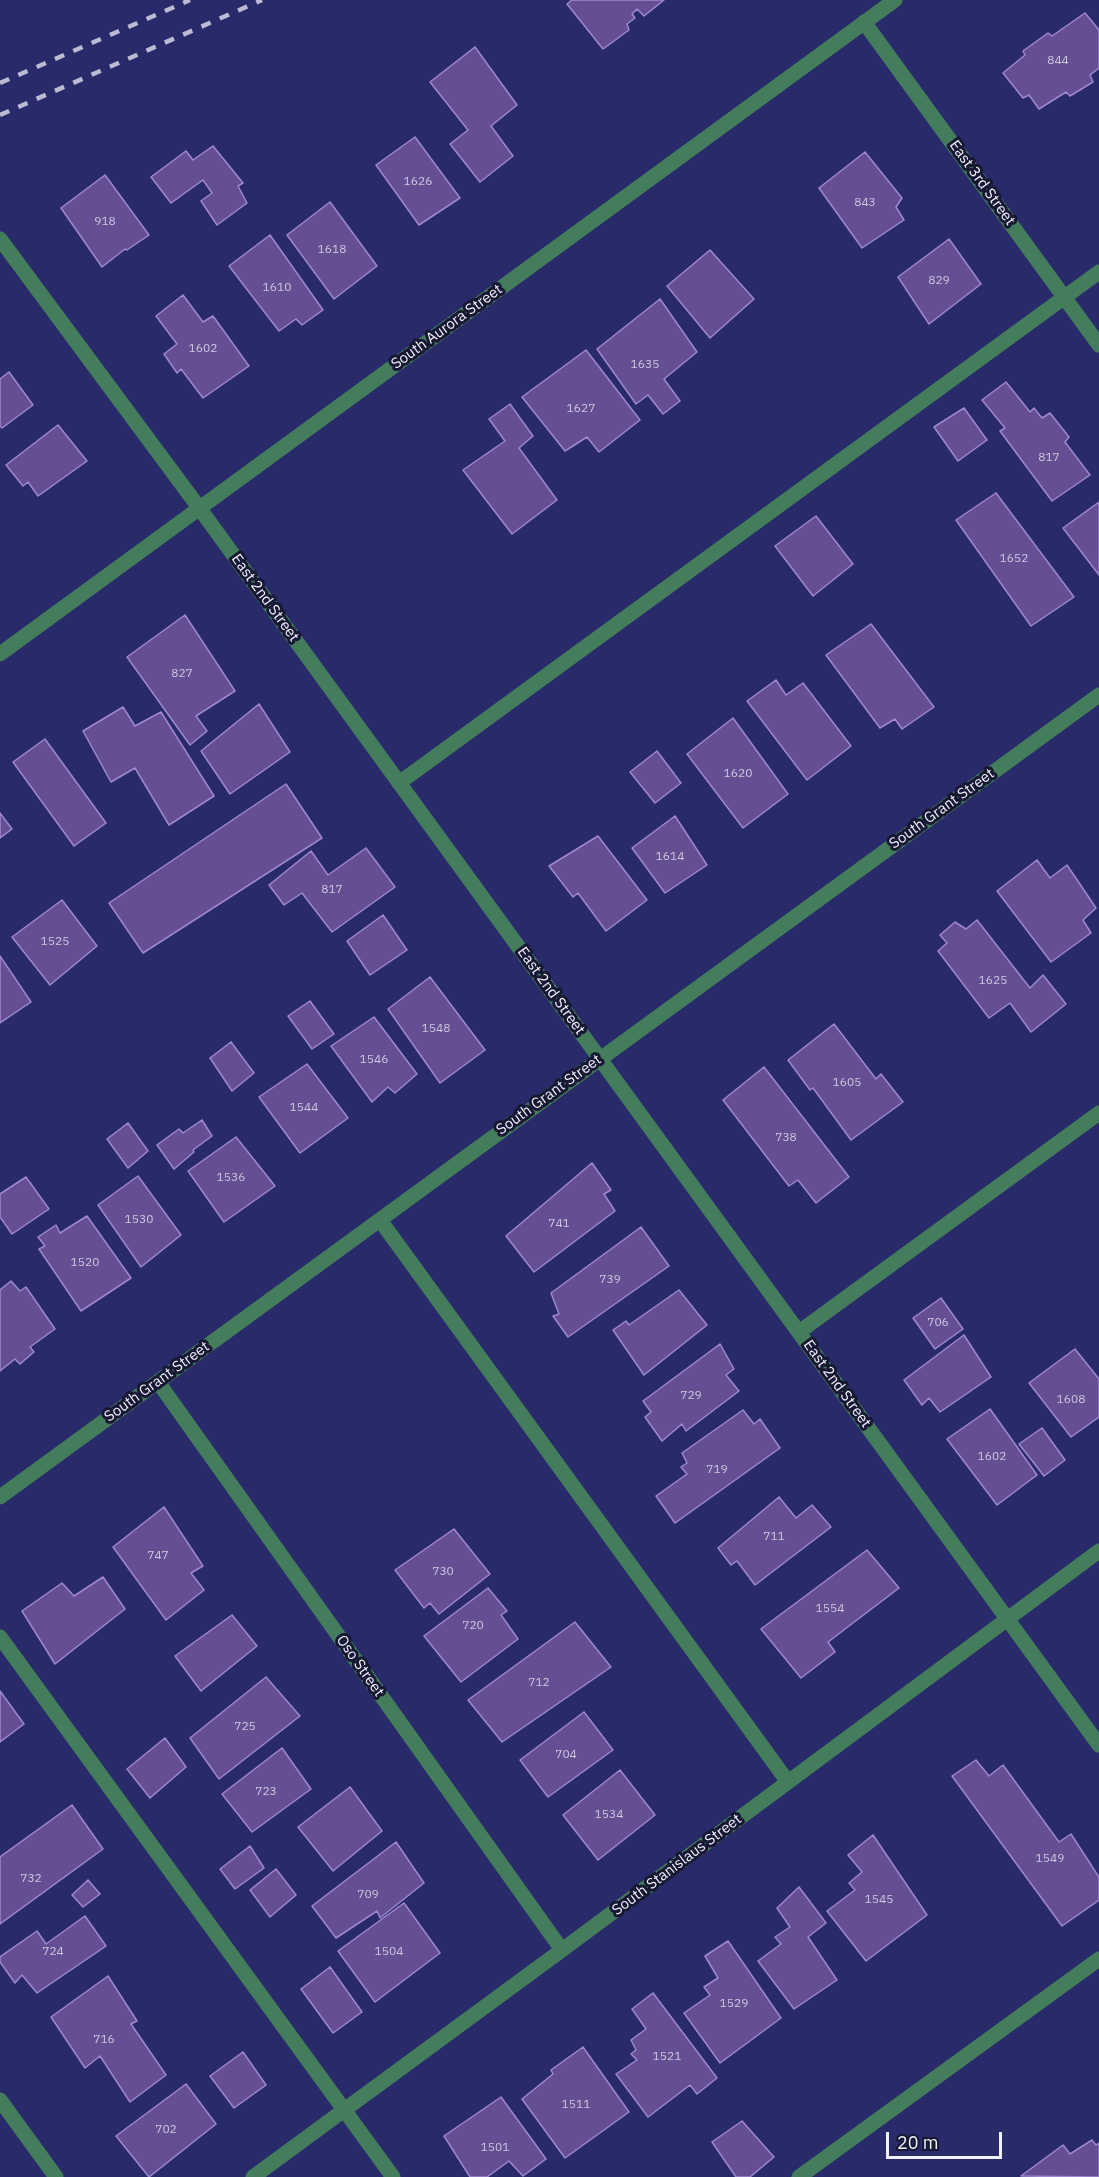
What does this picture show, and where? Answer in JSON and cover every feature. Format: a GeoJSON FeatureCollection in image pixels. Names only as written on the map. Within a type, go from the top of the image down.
{"type":"FeatureCollection","features":[{"type":"Feature","properties":{"kind":"street","name":"South Aurora Street"},"geometry":{"type":"LineString","coordinates":[[0,654],[895,0]]}},
{"type":"Feature","properties":{"kind":"street","name":"East 3rd Street"},"geometry":{"type":"LineString","coordinates":[[864,22],[1099,345]]}},
{"type":"Feature","properties":{"kind":"street","name":"East 2nd Street"},"geometry":{"type":"LineString","coordinates":[[0,238],[200,509],[1099,1745]]}},
{"type":"Feature","properties":{"kind":"street"},"geometry":{"type":"LineString","coordinates":[[399,783],[1099,272]]}},
{"type":"Feature","properties":{"kind":"street","name":"South Grant Street"},"geometry":{"type":"LineString","coordinates":[[0,1497],[1099,695]]}},
{"type":"Feature","properties":{"kind":"street"},"geometry":{"type":"LineString","coordinates":[[799,1332],[1099,1113]]}},
{"type":"Feature","properties":{"kind":"street"},"geometry":{"type":"LineString","coordinates":[[380,1220],[788,1782]]}},
{"type":"Feature","properties":{"kind":"street","name":"Oso Street"},"geometry":{"type":"LineString","coordinates":[[158,1382],[562,1950]]}},
{"type":"Feature","properties":{"kind":"street","name":"South Stanislaus Street"},"geometry":{"type":"LineString","coordinates":[[253,2177],[1099,1551]]}},
{"type":"Feature","properties":{"kind":"street"},"geometry":{"type":"LineString","coordinates":[[0,1637],[393,2177]]}},
{"type":"Feature","properties":{"kind":"street"},"geometry":{"type":"LineString","coordinates":[[799,2177],[1099,1959]]}},
{"type":"Feature","properties":{"kind":"street"},"geometry":{"type":"LineString","coordinates":[[0,2100],[56,2177]]}},
{"type":"Feature","properties":{"kind":"building"},"geometry":{"type":"Polygon","coordinates":[[[572,0],[664,0],[644,16],[637,9],[632,14],[635,18],[627,24],[629,30],[603,49],[567,4],[572,0]]]}},
{"type":"Feature","properties":{"kind":"building"},"geometry":{"type":"Polygon","coordinates":[[[1085,13],[1099,30],[1099,68],[1090,75],[1093,82],[1070,96],[1066,92],[1039,109],[1029,95],[1023,98],[1003,73],[1025,55],[1023,51],[1048,33],[1052,36],[1085,13]]]}},
{"type":"Feature","properties":{"kind":"building"},"geometry":{"type":"Polygon","coordinates":[[[475,47],[517,105],[491,126],[513,156],[480,182],[450,144],[468,130],[430,82],[475,47]]]}},
{"type":"Feature","properties":{"kind":"building"},"geometry":{"type":"Polygon","coordinates":[[[415,137],[460,198],[419,225],[376,165],[415,137]]]}},
{"type":"Feature","properties":{"kind":"building"},"geometry":{"type":"Polygon","coordinates":[[[213,146],[243,183],[238,186],[247,203],[217,225],[201,201],[212,193],[203,180],[171,203],[151,177],[186,151],[193,160],[213,146]]]}},
{"type":"Feature","properties":{"kind":"building"},"geometry":{"type":"Polygon","coordinates":[[[865,152],[902,198],[896,207],[904,220],[862,248],[819,188],[865,152]]]}},
{"type":"Feature","properties":{"kind":"building"},"geometry":{"type":"Polygon","coordinates":[[[105,175],[149,235],[127,250],[125,249],[102,267],[61,208],[105,175]]]}},
{"type":"Feature","properties":{"kind":"building"},"geometry":{"type":"Polygon","coordinates":[[[330,202],[377,266],[334,299],[287,235],[330,202]]]}},
{"type":"Feature","properties":{"kind":"building"},"geometry":{"type":"Polygon","coordinates":[[[270,235],[323,310],[302,325],[296,319],[279,331],[229,266],[270,235]]]}},
{"type":"Feature","properties":{"kind":"building"},"geometry":{"type":"Polygon","coordinates":[[[949,239],[981,284],[929,324],[898,277],[949,239]]]}},
{"type":"Feature","properties":{"kind":"building"},"geometry":{"type":"Polygon","coordinates":[[[710,250],[754,299],[710,338],[667,286],[710,250]]]}},
{"type":"Feature","properties":{"kind":"building"},"geometry":{"type":"Polygon","coordinates":[[[183,295],[203,322],[213,316],[249,366],[203,398],[181,369],[177,373],[164,354],[177,344],[156,316],[183,295]]]}},
{"type":"Feature","properties":{"kind":"building"},"geometry":{"type":"Polygon","coordinates":[[[660,299],[697,352],[664,379],[680,401],[663,414],[648,395],[636,404],[597,349],[660,299]]]}},
{"type":"Feature","properties":{"kind":"building"},"geometry":{"type":"Polygon","coordinates":[[[586,350],[640,420],[599,452],[587,437],[565,451],[522,397],[586,350]]]}},
{"type":"Feature","properties":{"kind":"building"},"geometry":{"type":"Polygon","coordinates":[[[9,372],[33,405],[2,428],[0,426],[0,379],[9,372]]]}},
{"type":"Feature","properties":{"kind":"building"},"geometry":{"type":"Polygon","coordinates":[[[1006,382],[1030,412],[1034,408],[1042,418],[1050,413],[1069,437],[1065,442],[1090,475],[1052,501],[1000,431],[1005,428],[982,400],[1006,382]]]}},
{"type":"Feature","properties":{"kind":"building"},"geometry":{"type":"Polygon","coordinates":[[[510,404],[533,436],[519,448],[557,500],[512,534],[463,470],[505,441],[489,419],[510,404]]]}},
{"type":"Feature","properties":{"kind":"building"},"geometry":{"type":"Polygon","coordinates":[[[964,408],[987,440],[958,461],[934,427],[964,408]]]}},
{"type":"Feature","properties":{"kind":"building"},"geometry":{"type":"Polygon","coordinates":[[[58,425],[87,461],[38,496],[28,482],[23,486],[6,465],[58,425]]]}},
{"type":"Feature","properties":{"kind":"building"},"geometry":{"type":"Polygon","coordinates":[[[996,493],[1074,597],[1031,626],[956,520],[996,493]]]}},
{"type":"Feature","properties":{"kind":"building"},"geometry":{"type":"Polygon","coordinates":[[[1099,502],[1099,575],[1063,528],[1099,502]]]}},
{"type":"Feature","properties":{"kind":"building"},"geometry":{"type":"Polygon","coordinates":[[[816,516],[853,564],[813,596],[775,546],[816,516]]]}},
{"type":"Feature","properties":{"kind":"building"},"geometry":{"type":"Polygon","coordinates":[[[185,615],[235,691],[196,716],[207,731],[190,745],[127,657],[185,615]]]}},
{"type":"Feature","properties":{"kind":"building"},"geometry":{"type":"Polygon","coordinates":[[[871,624],[934,707],[902,729],[895,719],[880,728],[826,655],[871,624]]]}},
{"type":"Feature","properties":{"kind":"building"},"geometry":{"type":"Polygon","coordinates":[[[776,680],[786,695],[803,683],[851,746],[807,780],[747,701],[776,680]]]}},
{"type":"Feature","properties":{"kind":"building"},"geometry":{"type":"Polygon","coordinates":[[[259,704],[290,752],[230,794],[201,751],[259,704]]]}},
{"type":"Feature","properties":{"kind":"building"},"geometry":{"type":"Polygon","coordinates":[[[123,707],[135,726],[161,712],[214,796],[169,825],[135,768],[111,782],[83,731],[123,707]]]}},
{"type":"Feature","properties":{"kind":"building"},"geometry":{"type":"Polygon","coordinates":[[[733,718],[788,794],[743,828],[687,754],[733,718]]]}},
{"type":"Feature","properties":{"kind":"building"},"geometry":{"type":"Polygon","coordinates":[[[45,739],[106,823],[74,846],[13,762],[45,739]]]}},
{"type":"Feature","properties":{"kind":"building"},"geometry":{"type":"Polygon","coordinates":[[[657,751],[681,783],[655,803],[630,772],[657,751]]]}},
{"type":"Feature","properties":{"kind":"building"},"geometry":{"type":"Polygon","coordinates":[[[286,784],[322,838],[143,953],[109,903],[286,784]]]}},
{"type":"Feature","properties":{"kind":"building"},"geometry":{"type":"Polygon","coordinates":[[[0,813],[12,829],[0,838],[0,813]]]}},
{"type":"Feature","properties":{"kind":"building"},"geometry":{"type":"Polygon","coordinates":[[[675,816],[707,865],[665,893],[632,848],[675,816]]]}},
{"type":"Feature","properties":{"kind":"building"},"geometry":{"type":"Polygon","coordinates":[[[598,836],[647,900],[606,931],[578,893],[573,897],[549,866],[598,836]]]}},
{"type":"Feature","properties":{"kind":"building"},"geometry":{"type":"Polygon","coordinates":[[[366,848],[395,887],[332,932],[302,893],[284,905],[269,885],[311,851],[328,875],[366,848]]]}},
{"type":"Feature","properties":{"kind":"building"},"geometry":{"type":"Polygon","coordinates":[[[1037,860],[1050,878],[1067,865],[1096,908],[1083,920],[1091,933],[1051,962],[997,891],[1037,860]]]}},
{"type":"Feature","properties":{"kind":"building"},"geometry":{"type":"Polygon","coordinates":[[[62,900],[97,946],[50,985],[12,937],[62,900]]]}},
{"type":"Feature","properties":{"kind":"building"},"geometry":{"type":"Polygon","coordinates":[[[383,915],[407,950],[370,975],[347,941],[383,915]]]}},
{"type":"Feature","properties":{"kind":"building"},"geometry":{"type":"Polygon","coordinates":[[[977,920],[1030,988],[1043,975],[1066,1004],[1031,1032],[1010,1003],[989,1018],[938,951],[947,943],[940,935],[955,922],[966,929],[977,920]]]}},
{"type":"Feature","properties":{"kind":"building"},"geometry":{"type":"Polygon","coordinates":[[[0,956],[31,1002],[0,1023],[0,956]]]}},
{"type":"Feature","properties":{"kind":"building"},"geometry":{"type":"Polygon","coordinates":[[[430,977],[485,1050],[440,1083],[388,1009],[430,977]]]}},
{"type":"Feature","properties":{"kind":"building"},"geometry":{"type":"Polygon","coordinates":[[[310,1001],[334,1034],[312,1049],[288,1016],[310,1001]]]}},
{"type":"Feature","properties":{"kind":"building"},"geometry":{"type":"Polygon","coordinates":[[[374,1017],[417,1074],[395,1093],[388,1087],[372,1102],[331,1046],[374,1017]]]}},
{"type":"Feature","properties":{"kind":"building"},"geometry":{"type":"Polygon","coordinates":[[[834,1024],[876,1079],[881,1074],[903,1102],[851,1140],[813,1088],[810,1090],[788,1060],[834,1024]]]}},
{"type":"Feature","properties":{"kind":"building"},"geometry":{"type":"Polygon","coordinates":[[[231,1042],[254,1073],[232,1091],[210,1058],[231,1042]]]}},
{"type":"Feature","properties":{"kind":"building"},"geometry":{"type":"Polygon","coordinates":[[[307,1064],[348,1118],[300,1153],[259,1097],[307,1064]]]}},
{"type":"Feature","properties":{"kind":"building"},"geometry":{"type":"Polygon","coordinates":[[[764,1067],[849,1177],[816,1203],[798,1180],[789,1186],[723,1100],[764,1067]]]}},
{"type":"Feature","properties":{"kind":"building"},"geometry":{"type":"Polygon","coordinates":[[[202,1120],[212,1136],[193,1150],[194,1152],[174,1169],[157,1145],[179,1129],[183,1133],[202,1120]]]}},
{"type":"Feature","properties":{"kind":"building"},"geometry":{"type":"Polygon","coordinates":[[[128,1123],[148,1151],[128,1168],[107,1139],[128,1123]]]}},
{"type":"Feature","properties":{"kind":"building"},"geometry":{"type":"Polygon","coordinates":[[[236,1137],[275,1186],[224,1222],[188,1171],[236,1137]]]}},
{"type":"Feature","properties":{"kind":"building"},"geometry":{"type":"Polygon","coordinates":[[[592,1163],[611,1190],[604,1194],[615,1211],[534,1272],[506,1236],[592,1163]]]}},
{"type":"Feature","properties":{"kind":"building"},"geometry":{"type":"Polygon","coordinates":[[[138,1176],[181,1235],[141,1267],[98,1205],[138,1176]]]}},
{"type":"Feature","properties":{"kind":"building"},"geometry":{"type":"Polygon","coordinates":[[[26,1177],[49,1209],[12,1234],[0,1217],[0,1194],[26,1177]]]}},
{"type":"Feature","properties":{"kind":"building"},"geometry":{"type":"Polygon","coordinates":[[[87,1216],[131,1278],[81,1311],[39,1249],[45,1246],[38,1237],[56,1225],[60,1233],[87,1216]]]}},
{"type":"Feature","properties":{"kind":"building"},"geometry":{"type":"Polygon","coordinates":[[[641,1227],[669,1266],[568,1337],[553,1316],[559,1314],[551,1293],[641,1227]]]}},
{"type":"Feature","properties":{"kind":"building"},"geometry":{"type":"Polygon","coordinates":[[[11,1281],[20,1291],[26,1287],[55,1329],[30,1347],[34,1352],[20,1364],[15,1359],[0,1371],[0,1290],[11,1281]]]}},
{"type":"Feature","properties":{"kind":"building"},"geometry":{"type":"Polygon","coordinates":[[[679,1290],[707,1325],[644,1375],[613,1330],[626,1321],[629,1325],[679,1290]]]}},
{"type":"Feature","properties":{"kind":"building"},"geometry":{"type":"Polygon","coordinates":[[[941,1298],[963,1329],[935,1349],[913,1318],[941,1298]]]}},
{"type":"Feature","properties":{"kind":"building"},"geometry":{"type":"Polygon","coordinates":[[[964,1335],[991,1377],[940,1412],[929,1398],[922,1405],[904,1380],[964,1335]]]}},
{"type":"Feature","properties":{"kind":"building"},"geometry":{"type":"Polygon","coordinates":[[[720,1344],[734,1369],[726,1375],[739,1391],[686,1431],[682,1424],[662,1441],[645,1417],[651,1412],[643,1401],[720,1344]]]}},
{"type":"Feature","properties":{"kind":"building"},"geometry":{"type":"Polygon","coordinates":[[[1075,1349],[1099,1379],[1099,1417],[1071,1437],[1029,1383],[1075,1349]]]}},
{"type":"Feature","properties":{"kind":"building"},"geometry":{"type":"Polygon","coordinates":[[[990,1409],[1037,1475],[997,1505],[947,1439],[990,1409]]]}},
{"type":"Feature","properties":{"kind":"building"},"geometry":{"type":"Polygon","coordinates":[[[743,1410],[754,1424],[760,1419],[780,1448],[675,1523],[656,1496],[687,1474],[681,1467],[687,1463],[682,1453],[743,1410]]]}},
{"type":"Feature","properties":{"kind":"building"},"geometry":{"type":"Polygon","coordinates":[[[1042,1428],[1065,1460],[1044,1476],[1019,1444],[1042,1428]]]}},
{"type":"Feature","properties":{"kind":"building"},"geometry":{"type":"Polygon","coordinates":[[[779,1497],[796,1518],[812,1505],[831,1527],[755,1585],[737,1561],[731,1565],[718,1548],[779,1497]]]}},
{"type":"Feature","properties":{"kind":"building"},"geometry":{"type":"Polygon","coordinates":[[[164,1507],[203,1566],[191,1573],[204,1590],[166,1620],[113,1547],[164,1507]]]}},
{"type":"Feature","properties":{"kind":"building"},"geometry":{"type":"Polygon","coordinates":[[[454,1529],[490,1574],[439,1614],[430,1603],[424,1608],[395,1570],[454,1529]]]}},
{"type":"Feature","properties":{"kind":"building"},"geometry":{"type":"Polygon","coordinates":[[[867,1550],[899,1588],[828,1642],[835,1652],[801,1678],[761,1629],[867,1550]]]}},
{"type":"Feature","properties":{"kind":"building"},"geometry":{"type":"Polygon","coordinates":[[[103,1577],[125,1609],[55,1664],[22,1611],[62,1583],[74,1596],[103,1577]]]}},
{"type":"Feature","properties":{"kind":"building"},"geometry":{"type":"Polygon","coordinates":[[[488,1588],[507,1611],[501,1615],[518,1639],[461,1682],[424,1636],[488,1588]]]}},
{"type":"Feature","properties":{"kind":"building"},"geometry":{"type":"Polygon","coordinates":[[[232,1615],[257,1646],[201,1691],[175,1656],[232,1615]]]}},
{"type":"Feature","properties":{"kind":"building"},"geometry":{"type":"Polygon","coordinates":[[[575,1622],[611,1667],[502,1742],[468,1700],[575,1622]]]}},
{"type":"Feature","properties":{"kind":"building"},"geometry":{"type":"Polygon","coordinates":[[[266,1677],[300,1716],[219,1779],[190,1738],[266,1677]]]}},
{"type":"Feature","properties":{"kind":"building"},"geometry":{"type":"Polygon","coordinates":[[[0,1691],[24,1724],[0,1742],[0,1691]]]}},
{"type":"Feature","properties":{"kind":"building"},"geometry":{"type":"Polygon","coordinates":[[[584,1712],[613,1750],[548,1797],[520,1760],[584,1712]]]}},
{"type":"Feature","properties":{"kind":"building"},"geometry":{"type":"Polygon","coordinates":[[[165,1738],[186,1767],[150,1798],[127,1769],[165,1738]]]}},
{"type":"Feature","properties":{"kind":"building"},"geometry":{"type":"Polygon","coordinates":[[[282,1748],[311,1789],[252,1832],[222,1794],[282,1748]]]}},
{"type":"Feature","properties":{"kind":"building"},"geometry":{"type":"Polygon","coordinates":[[[976,1760],[989,1776],[1003,1765],[1059,1842],[1071,1834],[1099,1877],[1099,1900],[1062,1926],[952,1776],[976,1760]]]}},
{"type":"Feature","properties":{"kind":"building"},"geometry":{"type":"Polygon","coordinates":[[[620,1770],[655,1815],[598,1860],[563,1815],[620,1770]]]}},
{"type":"Feature","properties":{"kind":"building"},"geometry":{"type":"Polygon","coordinates":[[[350,1787],[382,1831],[333,1871],[298,1827],[350,1787]]]}},
{"type":"Feature","properties":{"kind":"building"},"geometry":{"type":"Polygon","coordinates":[[[72,1805],[103,1849],[0,1924],[0,1857],[72,1805]]]}},
{"type":"Feature","properties":{"kind":"building"},"geometry":{"type":"Polygon","coordinates":[[[873,1835],[927,1915],[866,1961],[827,1911],[855,1890],[849,1883],[862,1872],[848,1855],[873,1835]]]}},
{"type":"Feature","properties":{"kind":"building"},"geometry":{"type":"Polygon","coordinates":[[[396,1842],[424,1883],[380,1918],[377,1911],[336,1938],[312,1906],[396,1842]]]}},
{"type":"Feature","properties":{"kind":"building"},"geometry":{"type":"Polygon","coordinates":[[[250,1846],[264,1868],[235,1889],[220,1869],[250,1846]]]}},
{"type":"Feature","properties":{"kind":"building"},"geometry":{"type":"Polygon","coordinates":[[[276,1869],[296,1895],[270,1917],[250,1890],[276,1869]]]}},
{"type":"Feature","properties":{"kind":"building"},"geometry":{"type":"Polygon","coordinates":[[[88,1880],[100,1894],[83,1907],[72,1895],[88,1880]]]}},
{"type":"Feature","properties":{"kind":"building"},"geometry":{"type":"Polygon","coordinates":[[[799,1887],[826,1923],[808,1937],[837,1980],[794,2009],[758,1961],[781,1944],[775,1937],[790,1927],[777,1908],[799,1887]]]}},
{"type":"Feature","properties":{"kind":"building"},"geometry":{"type":"Polygon","coordinates":[[[404,1903],[440,1953],[375,2002],[338,1951],[404,1903]]]}},
{"type":"Feature","properties":{"kind":"building"},"geometry":{"type":"Polygon","coordinates":[[[85,1916],[106,1946],[37,1993],[22,1975],[15,1983],[0,1962],[0,1957],[37,1931],[46,1944],[85,1916]]]}},
{"type":"Feature","properties":{"kind":"building"},"geometry":{"type":"Polygon","coordinates":[[[728,1941],[781,2018],[720,2063],[684,2013],[710,1995],[704,1987],[718,1978],[705,1956],[728,1941]]]}},
{"type":"Feature","properties":{"kind":"building"},"geometry":{"type":"Polygon","coordinates":[[[330,1967],[362,2012],[333,2033],[301,1989],[330,1967]]]}},
{"type":"Feature","properties":{"kind":"building"},"geometry":{"type":"Polygon","coordinates":[[[108,1976],[137,2021],[131,2024],[166,2075],[130,2102],[100,2056],[85,2068],[51,2017],[108,1976]]]}},
{"type":"Feature","properties":{"kind":"building"},"geometry":{"type":"Polygon","coordinates":[[[653,1993],[717,2078],[697,2094],[690,2085],[648,2117],[616,2074],[637,2060],[631,2054],[636,2050],[631,2040],[646,2029],[632,2009],[653,1993]]]}},
{"type":"Feature","properties":{"kind":"building"},"geometry":{"type":"Polygon","coordinates":[[[583,2047],[629,2112],[565,2158],[522,2099],[553,2074],[551,2070],[583,2047]]]}},
{"type":"Feature","properties":{"kind":"building"},"geometry":{"type":"Polygon","coordinates":[[[243,2052],[266,2085],[234,2108],[210,2076],[243,2052]]]}},
{"type":"Feature","properties":{"kind":"building"},"geometry":{"type":"Polygon","coordinates":[[[186,2084],[216,2124],[149,2177],[116,2136],[186,2084]]]}},
{"type":"Feature","properties":{"kind":"building"},"geometry":{"type":"Polygon","coordinates":[[[501,2097],[546,2159],[523,2176],[509,2161],[487,2177],[470,2177],[444,2136],[501,2097]]]}},
{"type":"Feature","properties":{"kind":"building"},"geometry":{"type":"Polygon","coordinates":[[[742,2121],[774,2157],[750,2177],[736,2177],[712,2142],[742,2121]]]}},
{"type":"Feature","properties":{"kind":"building"},"geometry":{"type":"Polygon","coordinates":[[[1092,2140],[1096,2145],[1099,2143],[1099,2177],[1021,2176],[1063,2145],[1070,2154],[1092,2140]]]}},
{"type":"Feature","properties":{"kind":"railway"},"geometry":{"type":"LineString","coordinates":[[0,83],[190,0]]}},
{"type":"Feature","properties":{"kind":"railway"},"geometry":{"type":"LineString","coordinates":[[0,115],[262,0]]}}]}
